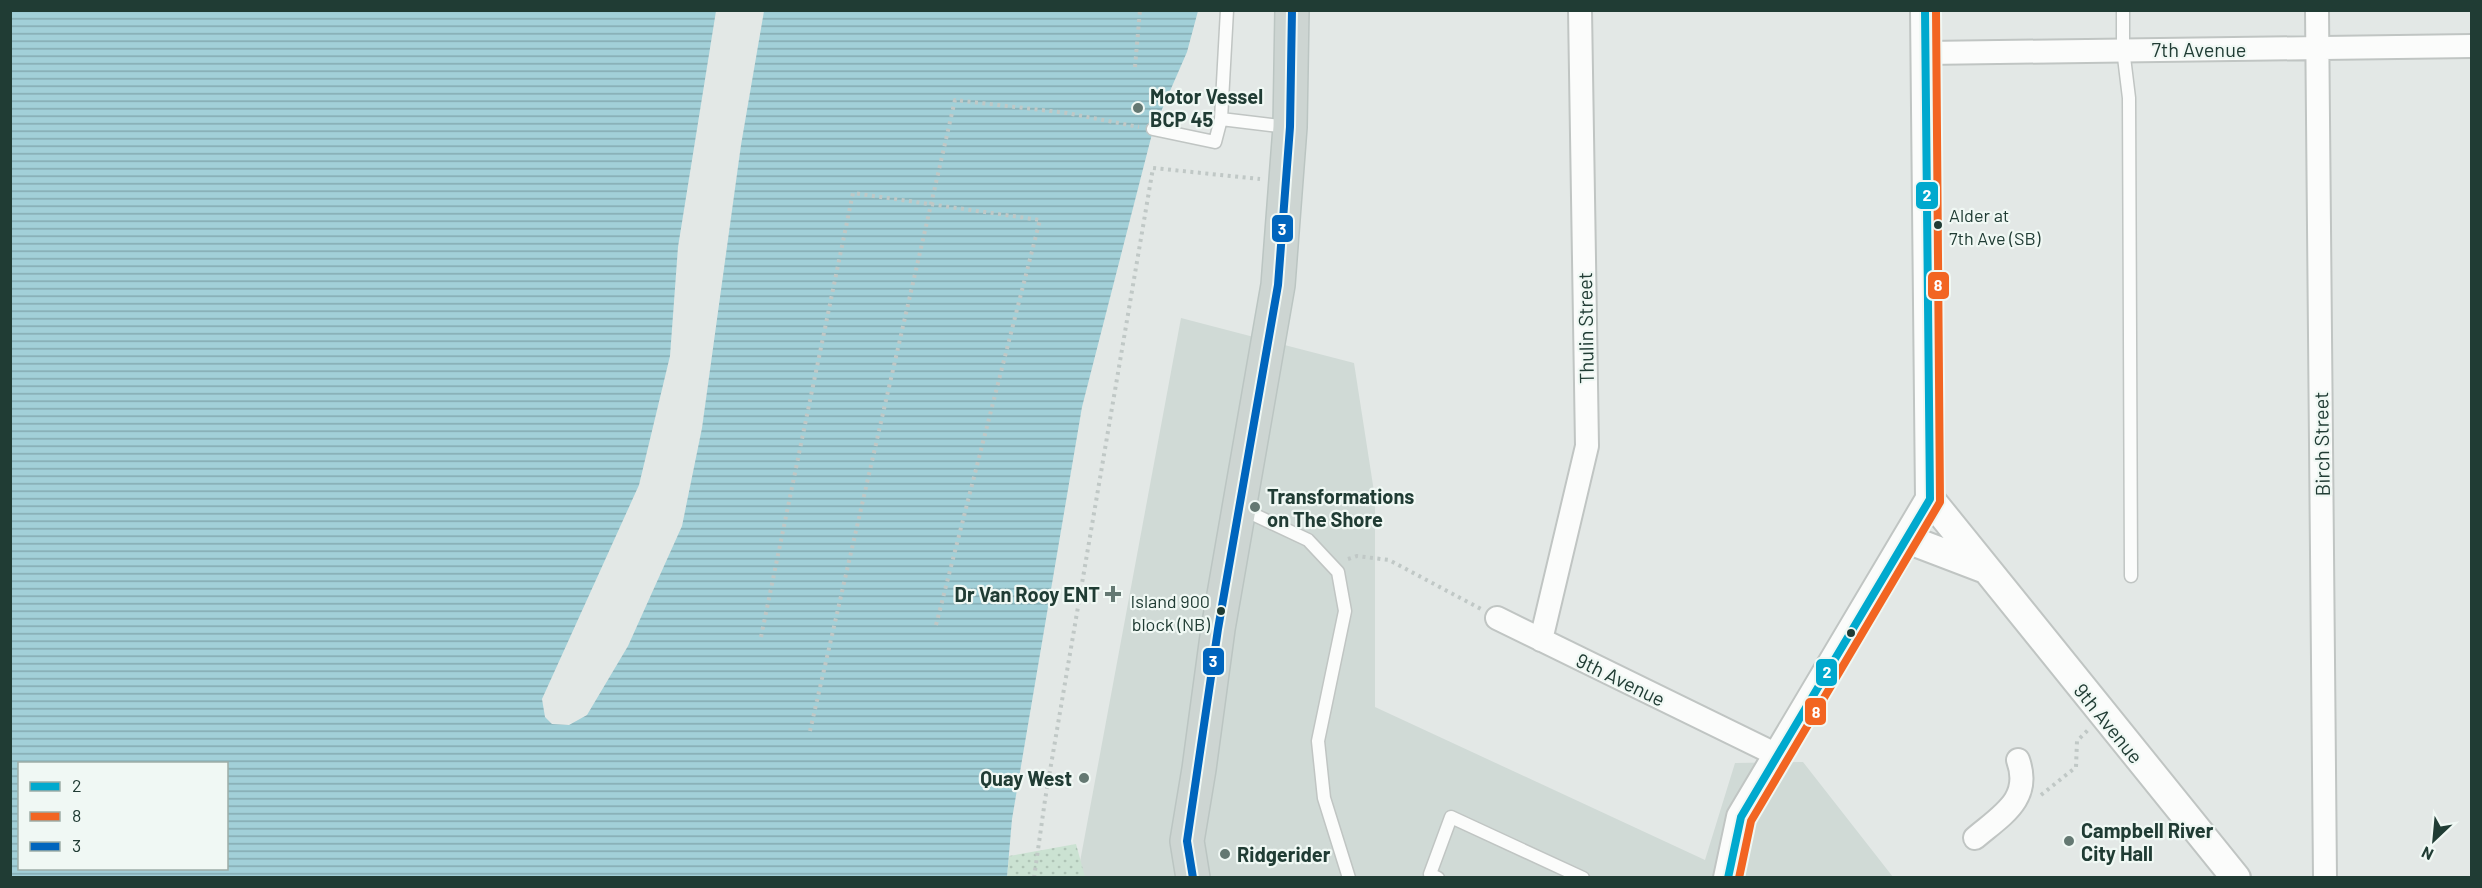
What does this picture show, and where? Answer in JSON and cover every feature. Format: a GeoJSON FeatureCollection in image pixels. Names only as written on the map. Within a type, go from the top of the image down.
{"type":"FeatureCollection","features":[{"type":"Feature","properties":{"kind":"main road"},"geometry":{"type":"LineString","coordinates":[[1193,878],[1187,841],[1200,769],[1218,630],[1238,507],[1278,285],[1290,127],[1292,10]]}},
{"type":"Feature","properties":{"kind":"street","name":"Thulin Street"},"geometry":{"type":"LineString","coordinates":[[1540,640],[1587,446],[1580,10]]}},
{"type":"Feature","properties":{"kind":"street"},"geometry":{"type":"LineString","coordinates":[[1728,878],[1741,817],[1930,499],[1925,10]]}},
{"type":"Feature","properties":{"kind":"street","name":"Birch Street"},"geometry":{"type":"LineString","coordinates":[[2317,10],[2325,878]]}},
{"type":"Feature","properties":{"kind":"street","name":"7th Avenue"},"geometry":{"type":"LineString","coordinates":[[1926,53],[2472,46]]}},
{"type":"Feature","properties":{"kind":"street","name":"9th Avenue"},"geometry":{"type":"LineString","coordinates":[[1930,499],[1983,568],[2236,878]]}},
{"type":"Feature","properties":{"kind":"street"},"geometry":{"type":"LineString","coordinates":[[1907,540],[1983,568]]}},
{"type":"Feature","properties":{"kind":"street","name":"9th Avenue"},"geometry":{"type":"LineString","coordinates":[[1497,618],[1777,755]]}},
{"type":"Feature","properties":{"kind":"street"},"geometry":{"type":"LineString","coordinates":[[1975,838],[2015,802],[2022,788],[2024,776],[2018,760]]}},
{"type":"Feature","properties":{"kind":"lane"},"geometry":{"type":"LineString","coordinates":[[1153,129],[1215,142],[1221,119],[1227,10]]}},
{"type":"Feature","properties":{"kind":"lane"},"geometry":{"type":"LineString","coordinates":[[2123,10],[2123,49],[2129,98],[2132,576]]}},
{"type":"Feature","properties":{"kind":"lane"},"geometry":{"type":"LineString","coordinates":[[1221,119],[1290,127]]}},
{"type":"Feature","properties":{"kind":"lane"},"geometry":{"type":"LineString","coordinates":[[1238,507],[1308,540],[1338,572],[1345,611],[1318,741],[1324,798],[1349,878]]}},
{"type":"Feature","properties":{"kind":"lane"},"geometry":{"type":"LineString","coordinates":[[1432,876],[1451,817],[1582,878]]}},
{"type":"Feature","properties":{"kind":"path"},"geometry":{"type":"LineString","coordinates":[[1135,67],[1140,10]]}},
{"type":"Feature","properties":{"kind":"path"},"geometry":{"type":"LineString","coordinates":[[810,730],[955,100],[1067,113],[1153,129]]}},
{"type":"Feature","properties":{"kind":"path"},"geometry":{"type":"LineString","coordinates":[[1034,878],[1045,800],[1153,168],[1285,182]]}},
{"type":"Feature","properties":{"kind":"path"},"geometry":{"type":"LineString","coordinates":[[761,637],[853,193],[1040,220],[935,629]]}},
{"type":"Feature","properties":{"kind":"path"},"geometry":{"type":"LineString","coordinates":[[1332,566],[1357,556],[1389,560],[1497,618]]}},
{"type":"Feature","properties":{"kind":"path"},"geometry":{"type":"LineString","coordinates":[[2033,800],[2076,767],[2077,741],[2103,714]]}},
{"type":"Feature","properties":{"kind":"shaded area"},"geometry":{"type":"Polygon","coordinates":[[[1181,318],[1354,363],[1375,498],[1375,707],[1705,860],[1735,763],[1803,762],[1893,877],[1077,878],[1181,318]]]}},
{"type":"Feature","properties":{"kind":"green space"},"geometry":{"type":"Polygon","coordinates":[[[1076,844],[1085,877],[1007,878],[1009,856],[1076,844]]]}},
{"type":"Feature","properties":{"kind":"water"},"geometry":{"type":"Polygon","coordinates":[[[10,11],[716,11],[678,247],[670,356],[639,485],[542,699],[545,717],[552,724],[569,725],[587,715],[628,646],[682,526],[702,428],[741,145],[764,11],[1198,11],[1187,52],[1153,130],[1082,407],[1012,819],[1007,877],[11,877],[10,11]]]}},
{"type":"Feature","properties":{"kind":"transit line","name":"3"},"geometry":{"type":"LineString","coordinates":[[1193,878],[1187,841],[1218,629],[1278,285],[1290,127],[1292,10]]}},
{"type":"Feature","properties":{"kind":"transit line","name":"2"},"geometry":{"type":"LineString","coordinates":[[1728,878],[1741,817],[1930,499],[1925,10]]}},
{"type":"Feature","properties":{"kind":"transit line","name":"8"},"geometry":{"type":"LineString","coordinates":[[1739,878],[1751,821],[1940,502],[1936,10]]}},
{"type":"Feature","properties":{"kind":"place","name":"Motor Vessel BCP 45"},"geometry":{"type":"Point","coordinates":[1138,108]}},
{"type":"Feature","properties":{"kind":"place","name":"Alder at 7th Ave (SB)"},"geometry":{"type":"Point","coordinates":[1938,225]}},
{"type":"Feature","properties":{"kind":"place","name":"Transformations on The Shore"},"geometry":{"type":"Point","coordinates":[1255,507]}},
{"type":"Feature","properties":{"kind":"place","name":"Dr Van Rooy ENT"},"geometry":{"type":"Point","coordinates":[1113,594]}},
{"type":"Feature","properties":{"kind":"place","name":"Island 900 block (NB)"},"geometry":{"type":"Point","coordinates":[1221,611]}},
{"type":"Feature","properties":{"kind":"place","name":"Quay West"},"geometry":{"type":"Point","coordinates":[1084,778]}},
{"type":"Feature","properties":{"kind":"place","name":"Campbell River City Hall"},"geometry":{"type":"Point","coordinates":[2069,841]}},
{"type":"Feature","properties":{"kind":"place","name":"Ridgerider"},"geometry":{"type":"Point","coordinates":[1225,854]}}]}
